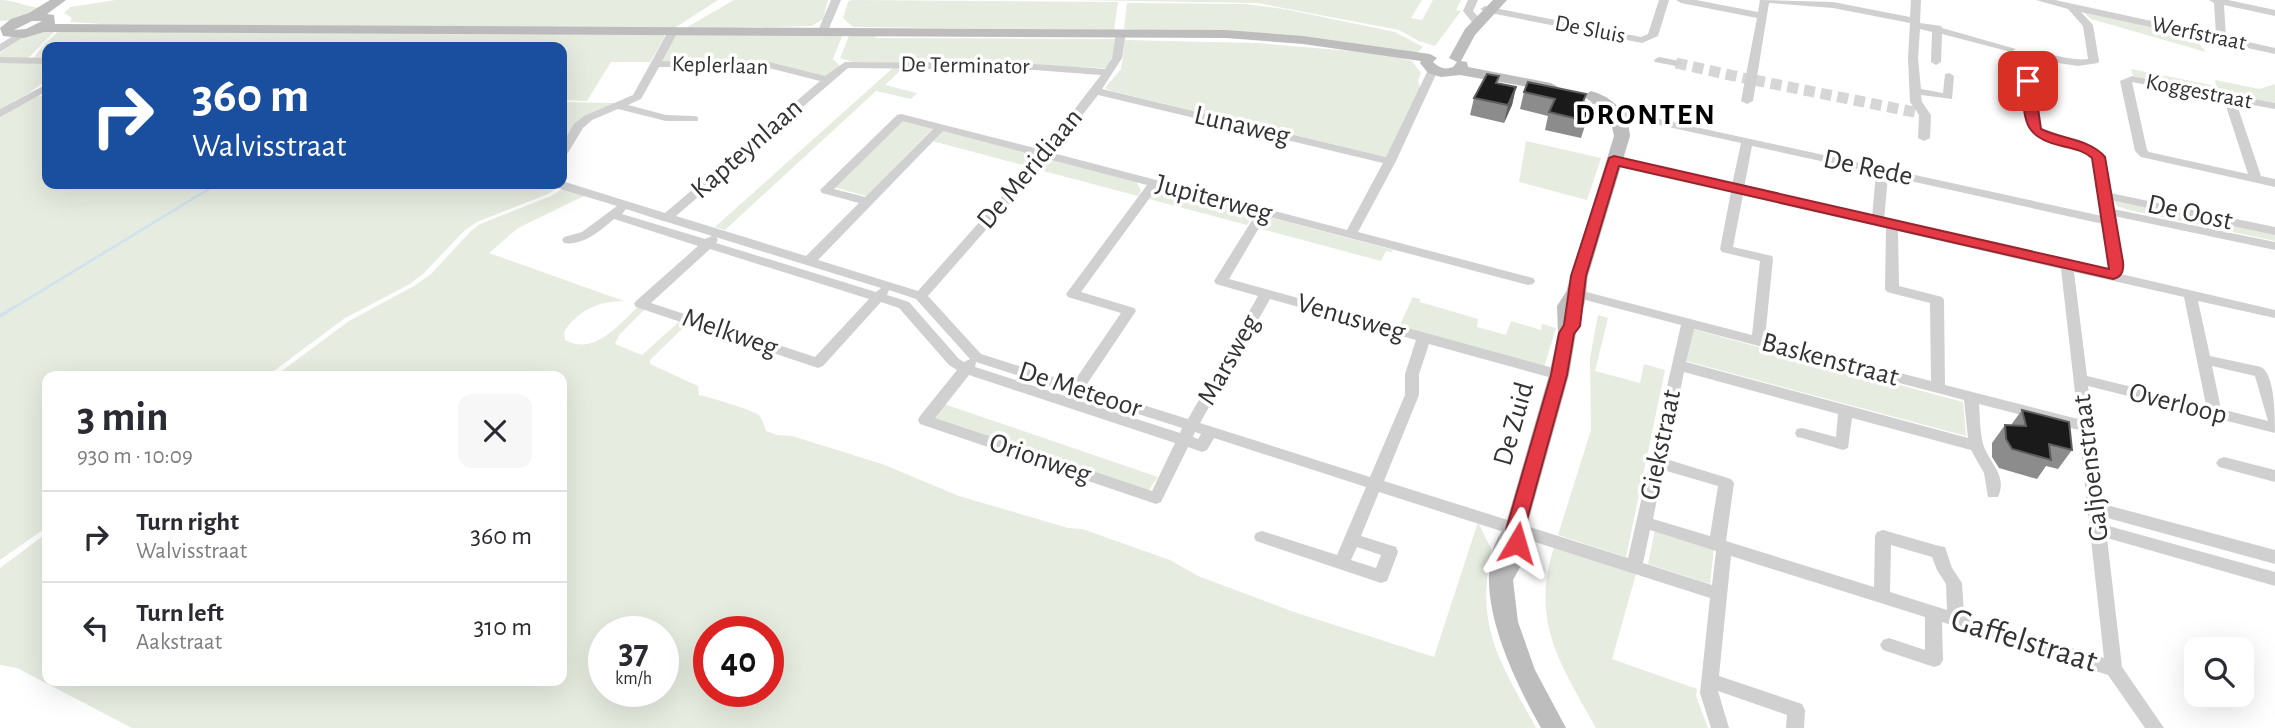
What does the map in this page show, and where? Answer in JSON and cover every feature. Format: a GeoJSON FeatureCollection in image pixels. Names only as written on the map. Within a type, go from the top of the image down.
{"type":"FeatureCollection","features":[{"type":"Feature","properties":{"kind":"main road"},"geometry":{"type":"LineString","coordinates":[[43,21],[60,0]]}},
{"type":"Feature","properties":{"kind":"main road"},"geometry":{"type":"LineString","coordinates":[[1456,62],[1463,42],[1487,11]]}},
{"type":"Feature","properties":{"kind":"main road"},"geometry":{"type":"LineString","coordinates":[[9,28],[43,21],[84,26],[1250,35],[1315,41],[1391,53],[1433,66],[1456,62],[1490,74],[1610,101],[1633,116]]}},
{"type":"Feature","properties":{"kind":"main road"},"geometry":{"type":"LineString","coordinates":[[1578,93],[1618,114],[1623,124],[1622,136]]}},
{"type":"Feature","properties":{"kind":"main road","name":"De Zuid"},"geometry":{"type":"LineString","coordinates":[[1554,728],[1512,648],[1503,615],[1502,579],[1515,553],[1515,530],[1559,375],[1567,333],[1572,326],[1577,301],[1575,293],[1614,160],[1622,136],[1630,127],[1633,116]]}},
{"type":"Feature","properties":{"kind":"street"},"geometry":{"type":"LineString","coordinates":[[823,31],[836,0]]}},
{"type":"Feature","properties":{"kind":"street"},"geometry":{"type":"LineString","coordinates":[[1474,0],[1468,11],[1487,11]]}},
{"type":"Feature","properties":{"kind":"street","name":"De Sluis"},"geometry":{"type":"LineString","coordinates":[[1487,11],[1640,40],[1653,36],[1664,0]]}},
{"type":"Feature","properties":{"kind":"street"},"geometry":{"type":"LineString","coordinates":[[1681,0],[1761,21]]}},
{"type":"Feature","properties":{"kind":"street"},"geometry":{"type":"LineString","coordinates":[[1747,101],[1765,0],[1833,5],[1917,23],[2011,49]]}},
{"type":"Feature","properties":{"kind":"street"},"geometry":{"type":"LineString","coordinates":[[1916,0],[1917,23],[1913,58],[1916,102],[1922,114],[1924,138]]}},
{"type":"Feature","properties":{"kind":"street","name":"Werfstraat"},"geometry":{"type":"LineString","coordinates":[[2041,0],[2275,51]]}},
{"type":"Feature","properties":{"kind":"street"},"geometry":{"type":"LineString","coordinates":[[2221,39],[2216,1],[2240,3],[2275,13]]}},
{"type":"Feature","properties":{"kind":"street"},"geometry":{"type":"LineString","coordinates":[[2073,9],[2088,25],[2094,61],[2080,63],[2026,56],[2032,125],[2049,139],[2096,153],[2117,270],[2109,275]]}},
{"type":"Feature","properties":{"kind":"street"},"geometry":{"type":"LineString","coordinates":[[0,48],[9,28]]}},
{"type":"Feature","properties":{"kind":"street"},"geometry":{"type":"LineString","coordinates":[[1936,62],[1937,28]]}},
{"type":"Feature","properties":{"kind":"street","name":"Keplerlaan"},"geometry":{"type":"LineString","coordinates":[[567,145],[578,126],[588,118],[637,97],[674,30]]}},
{"type":"Feature","properties":{"kind":"street","name":"De Meridiaan"},"geometry":{"type":"LineString","coordinates":[[921,296],[1045,155],[1095,91],[1117,58],[1121,33]]}},
{"type":"Feature","properties":{"kind":"street"},"geometry":{"type":"LineString","coordinates":[[0,60],[42,61]]}},
{"type":"Feature","properties":{"kind":"street"},"geometry":{"type":"LineString","coordinates":[[1659,60],[1676,63]]}},
{"type":"Feature","properties":{"kind":"street","name":"Keplerlaan"},"geometry":{"type":"LineString","coordinates":[[654,64],[769,65],[827,80]]}},
{"type":"Feature","properties":{"kind":"street","name":"De Terminator"},"geometry":{"type":"LineString","coordinates":[[827,80],[843,66],[850,64],[1034,67],[1109,72]]}},
{"type":"Feature","properties":{"kind":"street"},"geometry":{"type":"LineString","coordinates":[[1350,234],[1425,92],[1433,66]]}},
{"type":"Feature","properties":{"kind":"street"},"geometry":{"type":"LineString","coordinates":[[1916,91],[1948,97],[1949,76]]}},
{"type":"Feature","properties":{"kind":"street","name":"Koggestraat"},"geometry":{"type":"LineString","coordinates":[[2256,179],[2145,155],[2141,151],[2125,81],[2132,79],[2275,106]]}},
{"type":"Feature","properties":{"kind":"street","name":"Kapteynlaan"},"geometry":{"type":"LineString","coordinates":[[667,218],[827,80]]}},
{"type":"Feature","properties":{"kind":"street"},"geometry":{"type":"LineString","coordinates":[[0,114],[42,90]]}},
{"type":"Feature","properties":{"kind":"street","name":"Lunaweg"},"geometry":{"type":"LineString","coordinates":[[1095,91],[1390,161]]}},
{"type":"Feature","properties":{"kind":"street"},"geometry":{"type":"LineString","coordinates":[[2229,97],[2256,179],[2275,183]]}},
{"type":"Feature","properties":{"kind":"street"},"geometry":{"type":"LineString","coordinates":[[620,106],[666,118],[694,119]]}},
{"type":"Feature","properties":{"kind":"street","name":"De Rede"},"geometry":{"type":"LineString","coordinates":[[1633,116],[1882,171],[2108,216]]}},
{"type":"Feature","properties":{"kind":"street","name":"Jupiterweg"},"geometry":{"type":"LineString","coordinates":[[867,202],[826,190],[901,117],[1528,281]]}},
{"type":"Feature","properties":{"kind":"street"},"geometry":{"type":"LineString","coordinates":[[809,261],[940,128]]}},
{"type":"Feature","properties":{"kind":"street"},"geometry":{"type":"LineString","coordinates":[[1747,141],[1726,249],[1767,259],[1758,341]]}},
{"type":"Feature","properties":{"kind":"street"},"geometry":{"type":"LineString","coordinates":[[1614,160],[2275,314]]}},
{"type":"Feature","properties":{"kind":"street"},"geometry":{"type":"LineString","coordinates":[[1882,171],[1892,289],[1937,300],[1938,388]]}},
{"type":"Feature","properties":{"kind":"street"},"geometry":{"type":"LineString","coordinates":[[1076,389],[1129,311],[1073,294],[1154,184]]}},
{"type":"Feature","properties":{"kind":"street"},"geometry":{"type":"LineString","coordinates":[[567,187],[809,261],[884,291],[904,305],[954,362],[966,369],[1188,433]]}},
{"type":"Feature","properties":{"kind":"street","name":"De Oost"},"geometry":{"type":"LineString","coordinates":[[2104,195],[2275,231]]}},
{"type":"Feature","properties":{"kind":"street"},"geometry":{"type":"LineString","coordinates":[[569,240],[586,235],[625,205]]}},
{"type":"Feature","properties":{"kind":"street","name":"Venusweg"},"geometry":{"type":"LineString","coordinates":[[1263,212],[1221,281],[1559,375]]}},
{"type":"Feature","properties":{"kind":"street"},"geometry":{"type":"LineString","coordinates":[[613,215],[707,244],[884,291],[921,296],[976,357]]}},
{"type":"Feature","properties":{"kind":"street","name":"De Oost"},"geometry":{"type":"LineString","coordinates":[[2108,216],[2275,246]]}},
{"type":"Feature","properties":{"kind":"street","name":"Melkweg"},"geometry":{"type":"LineString","coordinates":[[719,234],[641,304],[818,363],[884,291]]}},
{"type":"Feature","properties":{"kind":"street","name":"Galjoenstraat"},"geometry":{"type":"LineString","coordinates":[[2067,266],[2114,670]]}},
{"type":"Feature","properties":{"kind":"street","name":"Baskenstraat"},"geometry":{"type":"LineString","coordinates":[[1575,293],[2086,427]]}},
{"type":"Feature","properties":{"kind":"street","name":"Marsweg"},"geometry":{"type":"LineString","coordinates":[[1188,433],[1266,294]]}},
{"type":"Feature","properties":{"kind":"street"},"geometry":{"type":"LineString","coordinates":[[2190,294],[2215,413]]}},
{"type":"Feature","properties":{"kind":"street","name":"Giekstraat"},"geometry":{"type":"LineString","coordinates":[[1634,568],[1688,323]]}},
{"type":"Feature","properties":{"kind":"street"},"geometry":{"type":"LineString","coordinates":[[1342,563],[1412,395],[1412,374],[1424,338]]}},
{"type":"Feature","properties":{"kind":"street","name":"De Meteoor"},"geometry":{"type":"LineString","coordinates":[[976,357],[1076,389],[1188,433],[1210,432],[1634,568]]}},
{"type":"Feature","properties":{"kind":"street","name":"Orionweg"},"geometry":{"type":"LineString","coordinates":[[976,357],[925,419],[1156,498],[1188,433]]}},
{"type":"Feature","properties":{"kind":"street"},"geometry":{"type":"LineString","coordinates":[[2203,359],[2261,372],[2275,420]]}},
{"type":"Feature","properties":{"kind":"street"},"geometry":{"type":"LineString","coordinates":[[1678,365],[1976,446]]}},
{"type":"Feature","properties":{"kind":"street","name":"Overloop"},"geometry":{"type":"LineString","coordinates":[[2080,379],[2275,428]]}},
{"type":"Feature","properties":{"kind":"street"},"geometry":{"type":"LineString","coordinates":[[1971,397],[1976,446],[1992,473],[1993,493]]}},
{"type":"Feature","properties":{"kind":"street"},"geometry":{"type":"LineString","coordinates":[[1802,433],[1843,444],[1845,410]]}},
{"type":"Feature","properties":{"kind":"street"},"geometry":{"type":"LineString","coordinates":[[1657,463],[1726,483],[1709,693],[1720,728]]}},
{"type":"Feature","properties":{"kind":"street"},"geometry":{"type":"LineString","coordinates":[[2224,463],[2275,476]]}},
{"type":"Feature","properties":{"kind":"street"},"geometry":{"type":"LineString","coordinates":[[2095,508],[2275,557]]}},
{"type":"Feature","properties":{"kind":"street","name":"Gaffelstraat"},"geometry":{"type":"LineString","coordinates":[[1644,522],[2114,670]]}},
{"type":"Feature","properties":{"kind":"street"},"geometry":{"type":"LineString","coordinates":[[2098,529],[2275,579]]}},
{"type":"Feature","properties":{"kind":"street"},"geometry":{"type":"LineString","coordinates":[[1882,597],[1883,536],[1940,552],[1945,569],[1954,583],[1956,619]]}},
{"type":"Feature","properties":{"kind":"street"},"geometry":{"type":"LineString","coordinates":[[1262,537],[1381,576],[1390,552],[1352,539]]}},
{"type":"Feature","properties":{"kind":"street"},"geometry":{"type":"LineString","coordinates":[[1634,568],[1719,594]]}},
{"type":"Feature","properties":{"kind":"street","name":"Gaffelstraat"},"geometry":{"type":"LineString","coordinates":[[1889,645],[1934,660],[1933,613]]}},
{"type":"Feature","properties":{"kind":"street"},"geometry":{"type":"LineString","coordinates":[[2114,670],[2155,728]]}},
{"type":"Feature","properties":{"kind":"street"},"geometry":{"type":"LineString","coordinates":[[1710,681],[1796,719]]}},
{"type":"Feature","properties":{"kind":"shaded area"},"geometry":{"type":"Polygon","coordinates":[[[0,0],[43,8],[14,20],[0,21],[0,0]]]}},
{"type":"Feature","properties":{"kind":"shaded area"},"geometry":{"type":"Polygon","coordinates":[[[116,0],[718,0],[673,29],[102,24],[70,22],[72,18],[64,13],[70,7],[116,0]]]}},
{"type":"Feature","properties":{"kind":"shaded area"},"geometry":{"type":"Polygon","coordinates":[[[734,0],[828,0],[823,19],[812,26],[684,29],[734,0]]]}},
{"type":"Feature","properties":{"kind":"shaded area"},"geometry":{"type":"Polygon","coordinates":[[[1074,0],[1422,0],[1411,18],[1422,20],[1433,0],[1461,0],[1456,10],[1461,11],[1435,46],[1399,30],[1257,3],[1074,0]]]}},
{"type":"Feature","properties":{"kind":"shaded area"},"geometry":{"type":"Polygon","coordinates":[[[848,2],[1118,2],[1114,30],[853,27],[843,18],[848,2]]]}},
{"type":"Feature","properties":{"kind":"shaded area"},"geometry":{"type":"Polygon","coordinates":[[[1127,3],[1246,4],[1284,9],[1395,32],[1423,47],[1417,53],[1335,41],[1124,29],[1127,3]]]}},
{"type":"Feature","properties":{"kind":"shaded area"},"geometry":{"type":"Polygon","coordinates":[[[2082,11],[2191,34],[2206,52],[2091,19],[2082,11]]]}},
{"type":"Feature","properties":{"kind":"shaded area"},"geometry":{"type":"Polygon","coordinates":[[[57,29],[27,59],[0,58],[0,53],[23,36],[57,29]]]}},
{"type":"Feature","properties":{"kind":"shaded area"},"geometry":{"type":"Polygon","coordinates":[[[61,29],[665,37],[650,62],[611,62],[587,101],[567,100],[567,42],[46,42],[61,29]]]}},
{"type":"Feature","properties":{"kind":"shaded area"},"geometry":{"type":"Polygon","coordinates":[[[872,35],[877,38],[1115,39],[1107,68],[853,62],[840,58],[849,36],[872,35]]]}},
{"type":"Feature","properties":{"kind":"shaded area"},"geometry":{"type":"Polygon","coordinates":[[[675,36],[842,36],[833,59],[840,66],[825,77],[770,63],[660,62],[675,36]]]}},
{"type":"Feature","properties":{"kind":"shaded area"},"geometry":{"type":"Polygon","coordinates":[[[1125,40],[1256,43],[1387,54],[1412,61],[1421,73],[1418,80],[1420,88],[1386,157],[1105,88],[1121,69],[1125,40]]]}},
{"type":"Feature","properties":{"kind":"shaded area"},"geometry":{"type":"Polygon","coordinates":[[[42,47],[42,59],[33,59],[42,47]]]}},
{"type":"Feature","properties":{"kind":"shaded area"},"geometry":{"type":"Polygon","coordinates":[[[0,63],[42,63],[42,84],[0,109],[0,63]]]}},
{"type":"Feature","properties":{"kind":"shaded area"},"geometry":{"type":"Polygon","coordinates":[[[894,67],[903,68],[885,85],[917,93],[911,99],[876,91],[725,230],[715,227],[894,67]]]}},
{"type":"Feature","properties":{"kind":"shaded area"},"geometry":{"type":"Polygon","coordinates":[[[2131,69],[2216,86],[2215,80],[2259,89],[2275,84],[2275,103],[2133,76],[2131,69]]]}},
{"type":"Feature","properties":{"kind":"shaded area"},"geometry":{"type":"Polygon","coordinates":[[[42,96],[42,189],[556,189],[477,222],[465,230],[410,284],[345,318],[274,371],[42,371],[42,531],[0,560],[0,116],[42,96]]]}},
{"type":"Feature","properties":{"kind":"shaded area"},"geometry":{"type":"Polygon","coordinates":[[[567,102],[616,104],[570,133],[567,138],[567,102]]]}},
{"type":"Feature","properties":{"kind":"shaded area"},"geometry":{"type":"Polygon","coordinates":[[[904,119],[934,127],[866,196],[833,187],[904,119]]]}},
{"type":"Feature","properties":{"kind":"shaded area"},"geometry":{"type":"Polygon","coordinates":[[[943,130],[1036,154],[1026,166],[932,141],[943,130]]]}},
{"type":"Feature","properties":{"kind":"shaded area"},"geometry":{"type":"Polygon","coordinates":[[[1526,141],[1601,158],[1587,200],[1519,182],[1526,141]]]}},
{"type":"Feature","properties":{"kind":"shaded area"},"geometry":{"type":"Polygon","coordinates":[[[1046,157],[1136,181],[1141,191],[1138,196],[1036,169],[1046,157]]]}},
{"type":"Feature","properties":{"kind":"shaded area"},"geometry":{"type":"Polygon","coordinates":[[[1163,188],[1254,213],[1247,225],[1149,199],[1163,188]]]}},
{"type":"Feature","properties":{"kind":"shaded area"},"geometry":{"type":"Polygon","coordinates":[[[562,189],[586,195],[518,228],[489,253],[624,301],[590,308],[570,324],[564,332],[565,340],[576,344],[596,341],[639,306],[646,308],[619,335],[615,344],[642,355],[681,320],[688,323],[650,360],[650,364],[698,386],[699,395],[756,413],[766,431],[792,436],[882,464],[959,496],[1068,528],[1082,529],[1170,560],[1198,576],[1294,612],[1434,657],[1478,522],[1492,551],[1486,602],[1494,644],[1536,728],[132,728],[52,686],[567,686],[567,371],[282,371],[349,321],[430,275],[480,224],[562,189]]]}},
{"type":"Feature","properties":{"kind":"shaded area"},"geometry":{"type":"Polygon","coordinates":[[[2113,199],[2275,234],[2275,241],[2129,210],[2117,206],[2113,199]]]}},
{"type":"Feature","properties":{"kind":"shaded area"},"geometry":{"type":"Polygon","coordinates":[[[1265,216],[1393,250],[1386,251],[1381,261],[1258,228],[1265,216]]]}},
{"type":"Feature","properties":{"kind":"shaded area"},"geometry":{"type":"Polygon","coordinates":[[[1413,297],[1420,299],[1420,302],[1478,319],[1477,327],[1506,335],[1511,321],[1541,330],[1542,324],[1556,328],[1544,367],[1399,327],[1413,297]]]}},
{"type":"Feature","properties":{"kind":"shaded area"},"geometry":{"type":"Polygon","coordinates":[[[1598,315],[1608,318],[1595,371],[1640,383],[1644,364],[1665,370],[1626,557],[1558,535],[1591,430],[1590,358],[1598,315]]]}},
{"type":"Feature","properties":{"kind":"shaded area"},"geometry":{"type":"Polygon","coordinates":[[[1692,329],[1963,402],[1966,436],[1686,361],[1692,329]]]}},
{"type":"Feature","properties":{"kind":"shaded area"},"geometry":{"type":"Polygon","coordinates":[[[941,403],[1158,477],[1148,491],[931,417],[941,403]]]}},
{"type":"Feature","properties":{"kind":"shaded area"},"geometry":{"type":"Polygon","coordinates":[[[1655,530],[1714,548],[1710,584],[1648,564],[1655,530]]]}},
{"type":"Feature","properties":{"kind":"shaded area"},"geometry":{"type":"Polygon","coordinates":[[[42,537],[42,681],[17,668],[0,665],[0,568],[42,537]]]}},
{"type":"Feature","properties":{"kind":"shaded area"},"geometry":{"type":"Polygon","coordinates":[[[1554,547],[1636,574],[1612,659],[1697,689],[1696,696],[1708,728],[1596,728],[1561,663],[1548,621],[1547,574],[1554,547]]]}},
{"type":"Feature","properties":{"kind":"building"},"geometry":{"type":"Polygon","coordinates":[[[1487,74],[1499,76],[1496,83],[1516,87],[1508,105],[1474,98],[1487,74]]]}},
{"type":"Feature","properties":{"kind":"building"},"geometry":{"type":"Polygon","coordinates":[[[1528,82],[1586,94],[1583,102],[1592,104],[1586,121],[1549,112],[1555,99],[1524,92],[1528,82]]]}},
{"type":"Feature","properties":{"kind":"building"},"geometry":{"type":"Polygon","coordinates":[[[2022,410],[2069,422],[2072,450],[2049,444],[2051,460],[2012,449],[2006,439],[2005,425],[2026,426],[2022,410]]]}},
{"type":"Feature","properties":{"kind":"waterway"},"geometry":{"type":"LineString","coordinates":[[10,310],[209,189]]}},
{"type":"Feature","properties":{"kind":"waterway"},"geometry":{"type":"LineString","coordinates":[[0,316],[13,308]]}},
{"type":"Feature","properties":{"kind":"tunnel"},"geometry":{"type":"LineString","coordinates":[[1676,63],[1748,79]]}},
{"type":"Feature","properties":{"kind":"tunnel"},"geometry":{"type":"LineString","coordinates":[[1754,80],[1919,113]]}},
{"type":"Feature","properties":{"kind":"district","name":"DRONTEN"},"geometry":{"type":"Point","coordinates":[1646,115]}},
{"type":"Feature","properties":{"kind":"route"},"geometry":{"type":"LineString","coordinates":[[1517,543],[1515,530],[1559,375],[1567,333],[1572,326],[1579,276],[1614,160],[2020,255],[2113,274],[2117,270],[2116,262],[2098,157],[2089,149],[2054,141],[2034,129],[2028,81]]}}]}
